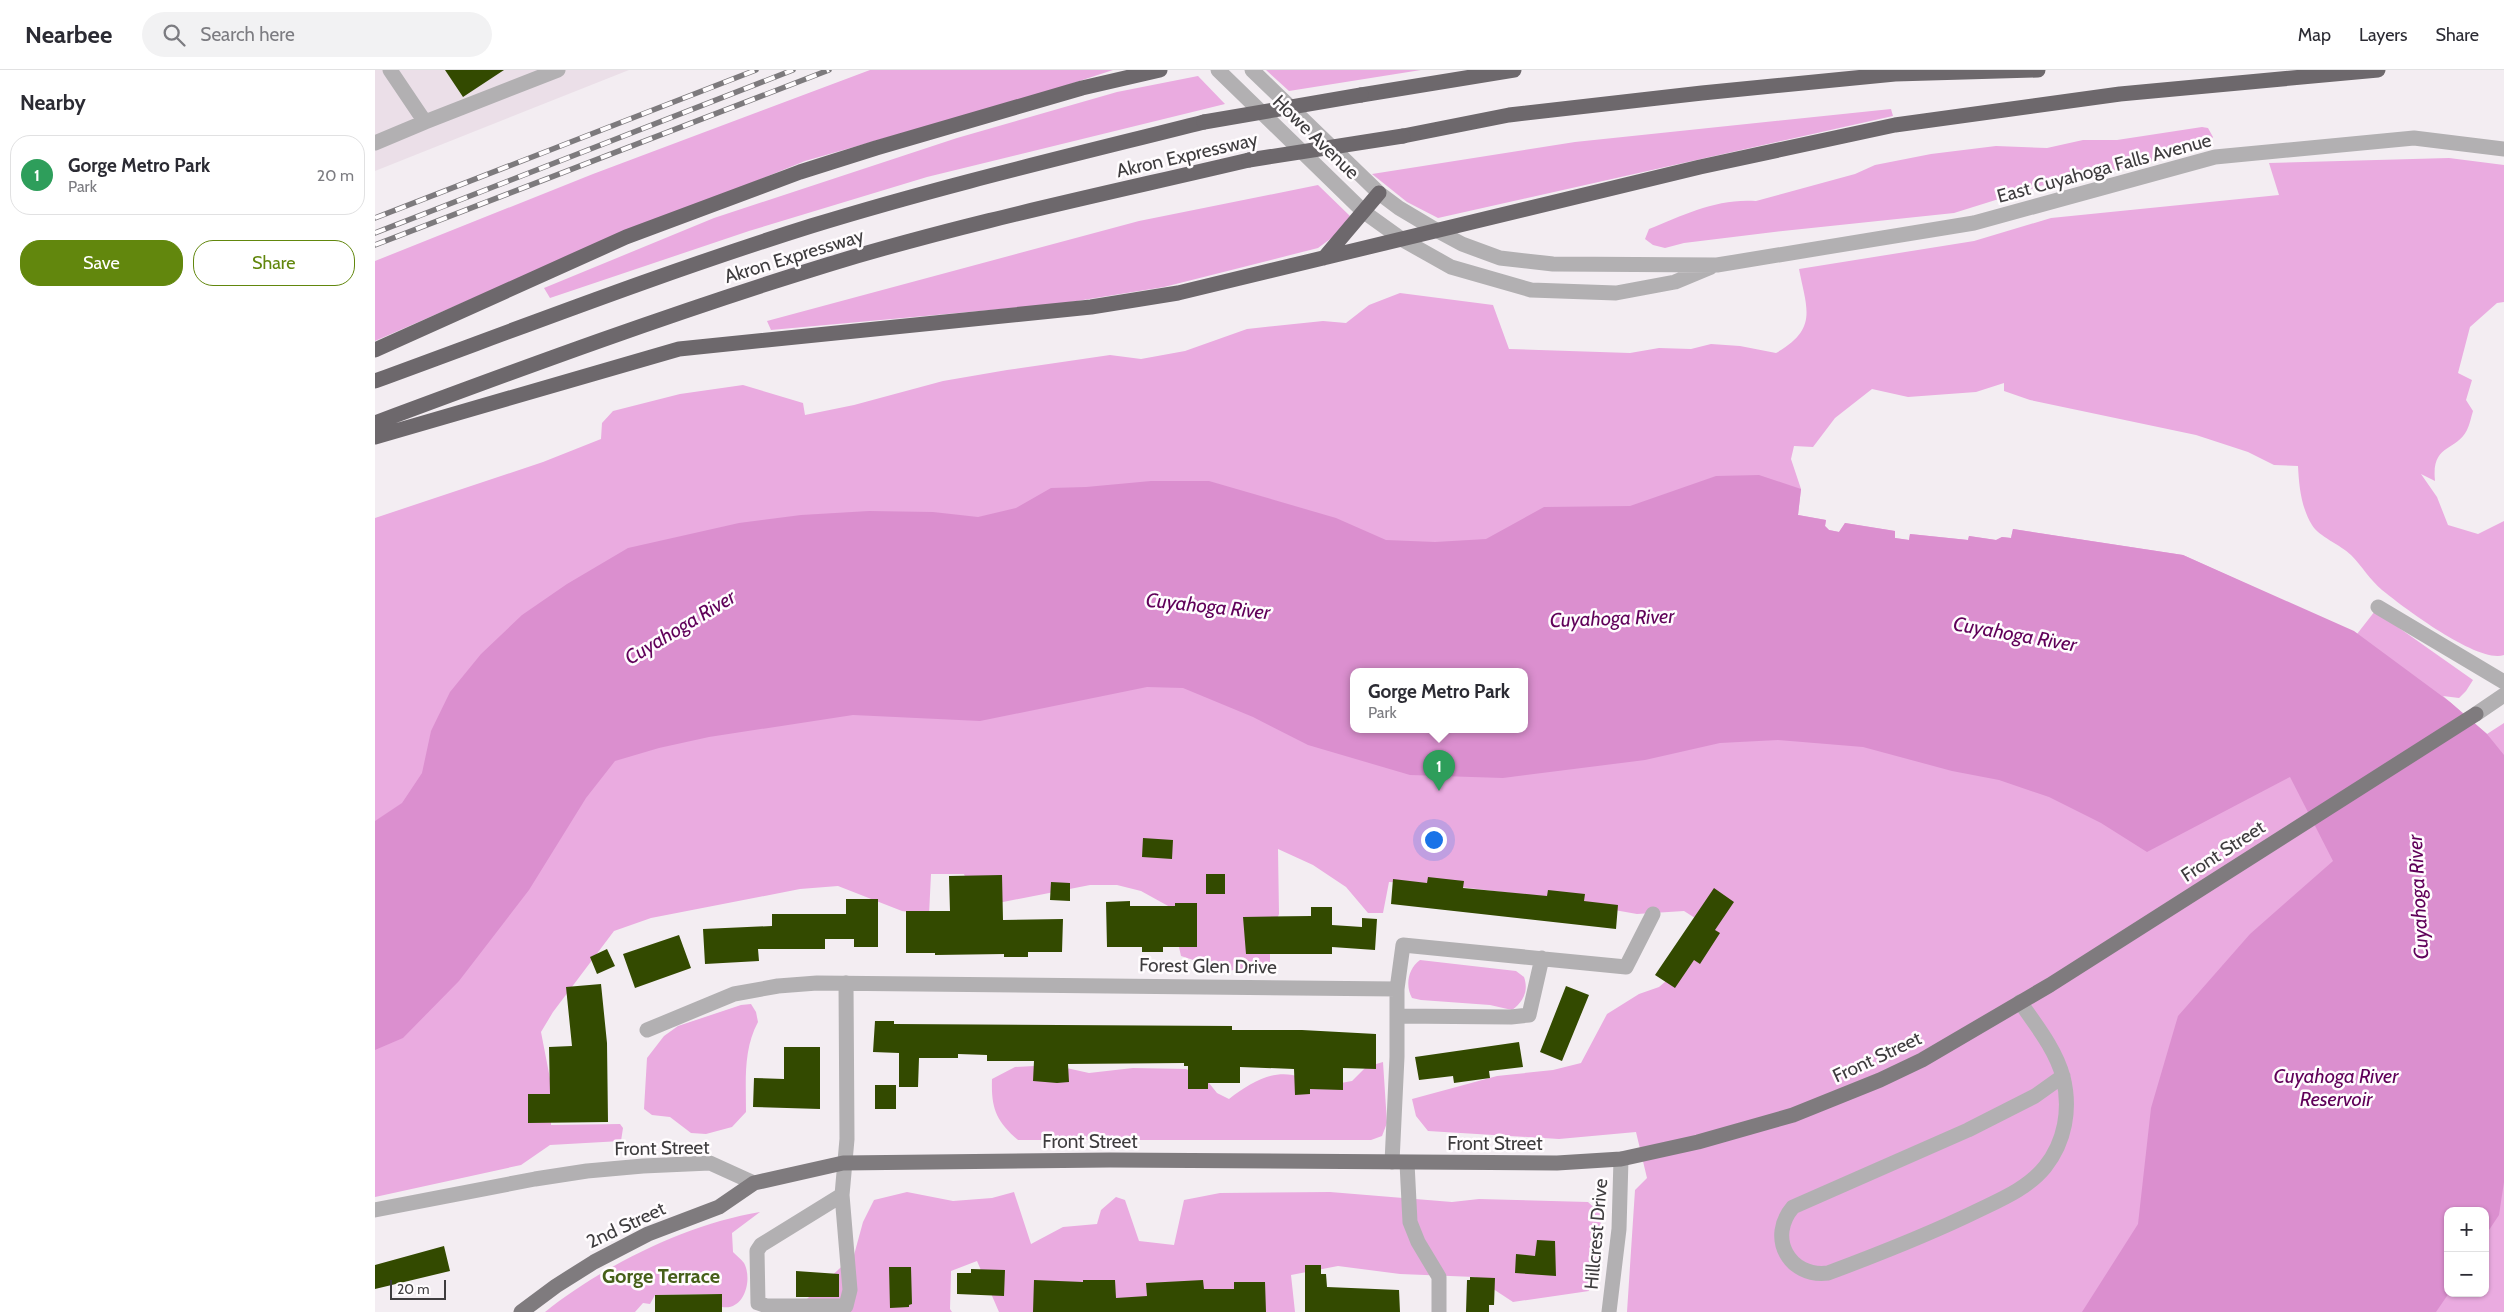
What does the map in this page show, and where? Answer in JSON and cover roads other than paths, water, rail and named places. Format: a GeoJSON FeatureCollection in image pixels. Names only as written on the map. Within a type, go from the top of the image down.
{"type":"FeatureCollection","features":[{"type":"Feature","properties":{"kind":"highway"},"geometry":{"type":"LineString","coordinates":[[375,350],[626,237],[801,172],[875,148],[1082,88],[1139,73],[1160,70]]}},
{"type":"Feature","properties":{"kind":"highway","name":"Akron Expressway"},"geometry":{"type":"LineString","coordinates":[[375,381],[644,282],[812,226],[1204,122],[1514,70]]}},
{"type":"Feature","properties":{"kind":"highway","name":"Akron Expressway"},"geometry":{"type":"LineString","coordinates":[[375,423],[660,319],[832,264],[1033,210],[1249,160],[1403,136],[1509,115],[1895,74],[2038,70]]}},
{"type":"Feature","properties":{"kind":"highway"},"geometry":{"type":"LineString","coordinates":[[375,437],[679,349],[1091,307],[1178,293],[1700,167],[1895,125],[2119,94],[2378,70]]}},
{"type":"Feature","properties":{"kind":"highway"},"geometry":{"type":"LineString","coordinates":[[1323,259],[1379,193]]}},
{"type":"Feature","properties":{"kind":"main road","name":"Front Street"},"geometry":{"type":"LineString","coordinates":[[754,1184],[843,1163],[1111,1160],[1557,1163],[1621,1158],[1698,1142],[1762,1125],[1852,1092],[1922,1060],[2021,1002],[2477,714]]}},
{"type":"Feature","properties":{"kind":"main road","name":"2nd Street"},"geometry":{"type":"LineString","coordinates":[[521,1312],[555,1286],[593,1262],[647,1234],[719,1208],[754,1184]]}},
{"type":"Feature","properties":{"kind":"street"},"geometry":{"type":"LineString","coordinates":[[390,70],[425,122]]}},
{"type":"Feature","properties":{"kind":"street"},"geometry":{"type":"LineString","coordinates":[[375,143],[557,70]]}},
{"type":"Feature","properties":{"kind":"street","name":"Howe Avenue"},"geometry":{"type":"LineString","coordinates":[[1218,70],[1364,212],[1403,240]]}},
{"type":"Feature","properties":{"kind":"street","name":"Howe Avenue"},"geometry":{"type":"LineString","coordinates":[[1252,70],[1379,193],[1421,222]]}},
{"type":"Feature","properties":{"kind":"street","name":"East Cuyahoga Falls Avenue"},"geometry":{"type":"LineString","coordinates":[[1421,222],[1462,244],[1500,258],[1553,264],[1717,265],[1974,223],[2215,157],[2324,145],[2414,138],[2504,149]]}},
{"type":"Feature","properties":{"kind":"street","name":"East Cuyahoga Falls Avenue"},"geometry":{"type":"LineString","coordinates":[[1403,240],[1451,267],[1531,290],[1555,292],[1616,293],[1675,282],[1717,265]]}},
{"type":"Feature","properties":{"kind":"street"},"geometry":{"type":"LineString","coordinates":[[2378,607],[2504,682]]}},
{"type":"Feature","properties":{"kind":"street","name":"Front Street"},"geometry":{"type":"LineString","coordinates":[[2477,714],[2504,695]]}},
{"type":"Feature","properties":{"kind":"street"},"geometry":{"type":"LineString","coordinates":[[1439,1312],[1439,1276],[1418,1242],[1410,1222],[1400,1163],[1397,989],[1403,944],[1626,967],[1653,914]]}},
{"type":"Feature","properties":{"kind":"street"},"geometry":{"type":"LineString","coordinates":[[1397,1016],[1511,1018],[1529,1016],[1542,958]]}},
{"type":"Feature","properties":{"kind":"street"},"geometry":{"type":"LineString","coordinates":[[842,1195],[761,1246],[757,1251],[758,1303],[767,1306],[846,1306],[850,1290],[842,1195],[843,1163],[847,1139],[846,983]]}},
{"type":"Feature","properties":{"kind":"street","name":"Forest Glen Drive"},"geometry":{"type":"LineString","coordinates":[[647,1030],[734,994],[778,986],[846,983],[1397,989]]}},
{"type":"Feature","properties":{"kind":"street"},"geometry":{"type":"LineString","coordinates":[[2021,1002],[2050,1048],[2063,1076],[2067,1109],[2061,1140],[2044,1168],[2020,1189],[1964,1218],[1828,1273],[1810,1273],[1799,1268],[1789,1259],[1783,1248],[1781,1234],[1786,1215],[1793,1207],[1967,1130],[2035,1096],[2063,1076]]}},
{"type":"Feature","properties":{"kind":"street","name":"Hillcrest Drive"},"geometry":{"type":"LineString","coordinates":[[1609,1312],[1619,1229],[1621,1158]]}},
{"type":"Feature","properties":{"kind":"street","name":"Front Street"},"geometry":{"type":"LineString","coordinates":[[375,1210],[535,1179],[587,1171],[643,1166],[710,1163],[754,1184]]}},
{"type":"Feature","properties":{"kind":"water","name":"Cuyahoga River Reservoir"},"geometry":{"type":"Polygon","coordinates":[[[1759,475],[1801,489],[1798,515],[1826,520],[1825,526],[1829,530],[1839,532],[1845,523],[1895,531],[1895,538],[1909,540],[1910,534],[1968,540],[1969,536],[1996,540],[2002,537],[2011,538],[2013,529],[2183,555],[2354,631],[2450,702],[2487,734],[2504,755],[2504,1182],[2499,1215],[2489,1230],[2489,1207],[2444,1207],[2444,1297],[2446,1297],[2436,1312],[2082,1312],[2138,1224],[2151,1108],[2178,1016],[2250,934],[2333,861],[2290,777],[2147,852],[2101,823],[2049,797],[1999,780],[1952,771],[1863,747],[1778,740],[1720,743],[1645,760],[1503,778],[1410,775],[1308,745],[1253,717],[1183,688],[1147,687],[980,721],[853,715],[709,737],[659,748],[615,761],[586,798],[529,890],[459,981],[403,1038],[375,1050],[375,821],[402,803],[422,773],[431,731],[450,692],[481,654],[522,615],[567,584],[628,548],[739,523],[801,515],[869,511],[933,512],[978,517],[1016,508],[1051,488],[1151,481],[1209,481],[1336,518],[1386,540],[1435,542],[1486,539],[1544,507],[1630,506],[1716,476],[1759,475]]]}},
{"type":"Feature","properties":{"kind":"railway"},"geometry":{"type":"LineString","coordinates":[[375,218],[756,70]]}},
{"type":"Feature","properties":{"kind":"railway"},"geometry":{"type":"LineString","coordinates":[[375,233],[793,70]]}},
{"type":"Feature","properties":{"kind":"railway"},"geometry":{"type":"LineString","coordinates":[[375,245],[829,70]]}},
{"type":"Feature","properties":{"kind":"place","name":"Gorge Metro Park"},"geometry":{"type":"Point","coordinates":[1439,791]}},
{"type":"Feature","properties":{"kind":"district","name":"Gorge Terrace"},"geometry":{"type":"Point","coordinates":[661,1276]}},
{"type":"Feature","properties":{"kind":"water label","name":"Cuyahoga River"},"geometry":{"type":"Point","coordinates":[1208,606]}},
{"type":"Feature","properties":{"kind":"water label","name":"Cuyahoga River"},"geometry":{"type":"Point","coordinates":[1612,618]}},
{"type":"Feature","properties":{"kind":"water label","name":"Cuyahoga River"},"geometry":{"type":"Point","coordinates":[680,627]}},
{"type":"Feature","properties":{"kind":"water label","name":"Cuyahoga River"},"geometry":{"type":"Point","coordinates":[2015,634]}},
{"type":"Feature","properties":{"kind":"water label","name":"Cuyahoga River"},"geometry":{"type":"Point","coordinates":[2418,897]}}]}
